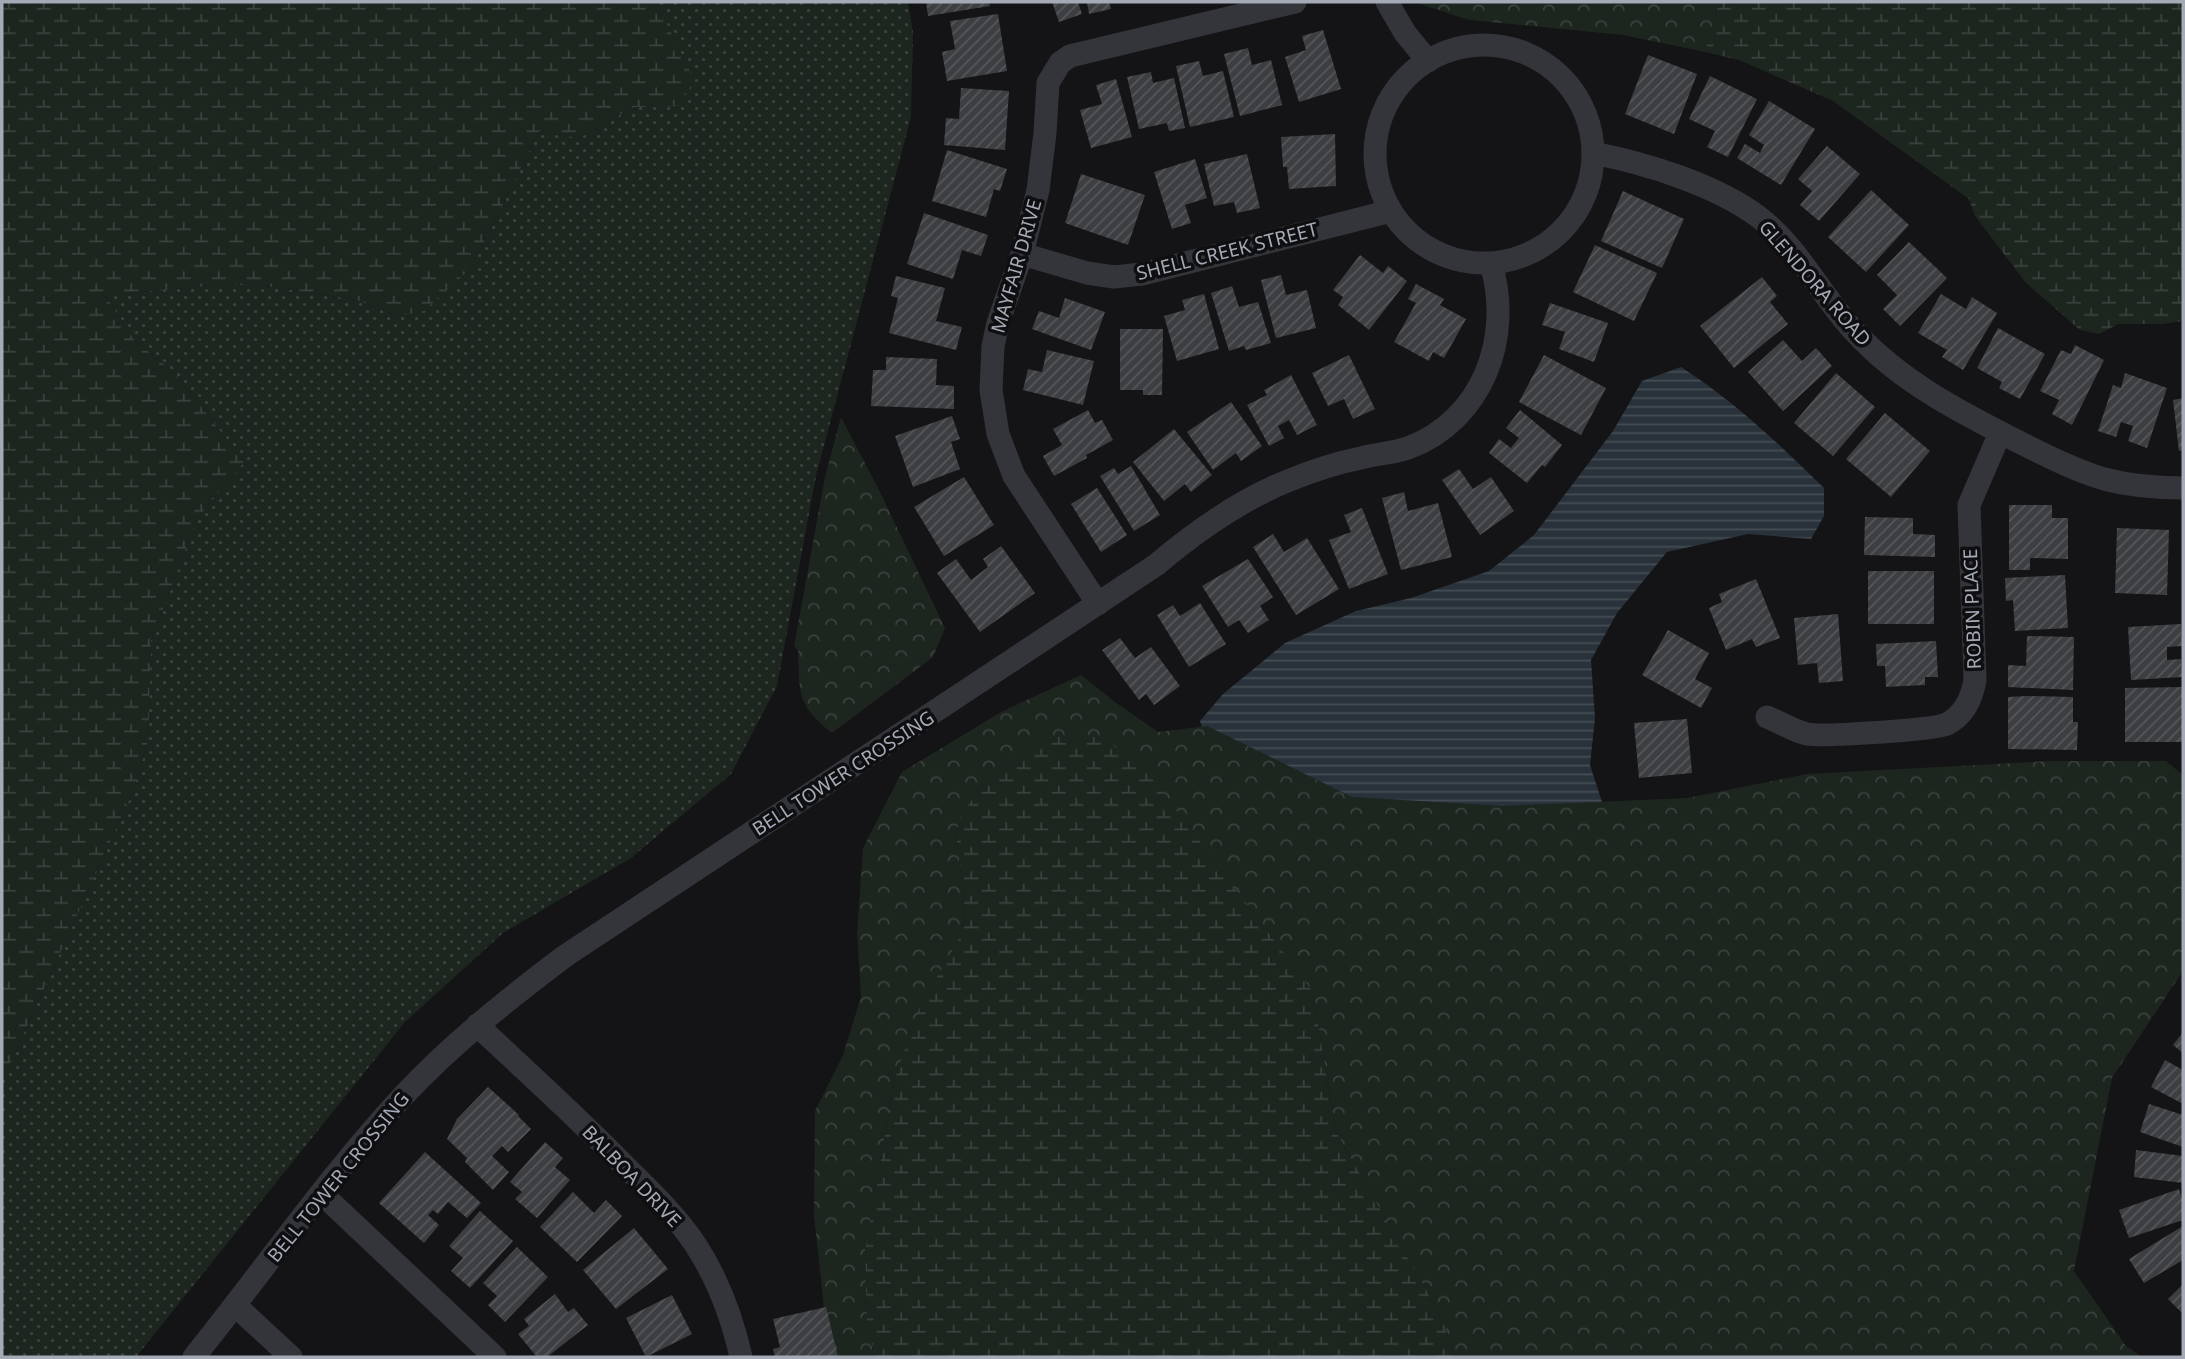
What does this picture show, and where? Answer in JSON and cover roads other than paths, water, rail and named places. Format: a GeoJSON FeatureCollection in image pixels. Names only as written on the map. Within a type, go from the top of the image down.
{"type":"FeatureCollection","features":[{"type":"Feature","properties":{"kind":"street","name":"MAYFAIR DRIVE"},"geometry":{"type":"LineString","coordinates":[[1098,604],[1014,476],[995,424],[990,390],[993,346],[998,323],[1022,254],[1038,190],[1048,83],[1060,63],[1070,56],[1295,2]]}},
{"type":"Feature","properties":{"kind":"street"},"geometry":{"type":"LineString","coordinates":[[1387,2],[1405,33],[1428,61]]}},
{"type":"Feature","properties":{"kind":"street"},"geometry":{"type":"LineString","coordinates":[[1489,46],[1522,52],[1552,69],[1575,94],[1589,125],[1593,153],[1587,192],[1570,221],[1543,246],[1518,258],[1491,264],[1455,260],[1439,254],[1409,233],[1391,211],[1380,189],[1374,153],[1384,111],[1397,88],[1409,75],[1428,61],[1454,50],[1489,46]]}},
{"type":"Feature","properties":{"kind":"street","name":"GLENDORA ROAD"},"geometry":{"type":"LineString","coordinates":[[1593,153],[1637,162],[1682,179],[1734,202],[1760,218],[1788,246],[1837,313],[1900,375],[1924,390],[2000,433],[2102,478],[2131,485],[2183,488]]}},
{"type":"Feature","properties":{"kind":"street","name":"SHELL CREEK STREET"},"geometry":{"type":"LineString","coordinates":[[1022,254],[1087,273],[1114,277],[1142,274],[1391,211]]}},
{"type":"Feature","properties":{"kind":"street","name":"BELL TOWER CROSSING"},"geometry":{"type":"LineString","coordinates":[[194,1357],[366,1138],[406,1093],[477,1025],[565,956],[1098,604],[1156,565],[1216,519],[1261,493],[1308,473],[1357,458],[1406,448],[1428,439],[1448,425],[1473,399],[1494,353],[1499,327],[1499,301],[1491,264]]}},
{"type":"Feature","properties":{"kind":"street","name":"ROBIN PLACE"},"geometry":{"type":"LineString","coordinates":[[1767,717],[1807,734],[1840,735],[1937,727],[1955,718],[1963,710],[1969,701],[1975,680],[1969,505],[2000,433]]}},
{"type":"Feature","properties":{"kind":"street","name":"BALBOA DRIVE"},"geometry":{"type":"LineString","coordinates":[[477,1025],[609,1150],[680,1224],[719,1287],[741,1357]]}},
{"type":"Feature","properties":{"kind":"street"},"geometry":{"type":"LineString","coordinates":[[323,1194],[495,1357]]}},
{"type":"Feature","properties":{"kind":"street"},"geometry":{"type":"LineString","coordinates":[[236,1306],[291,1357]]}}]}
